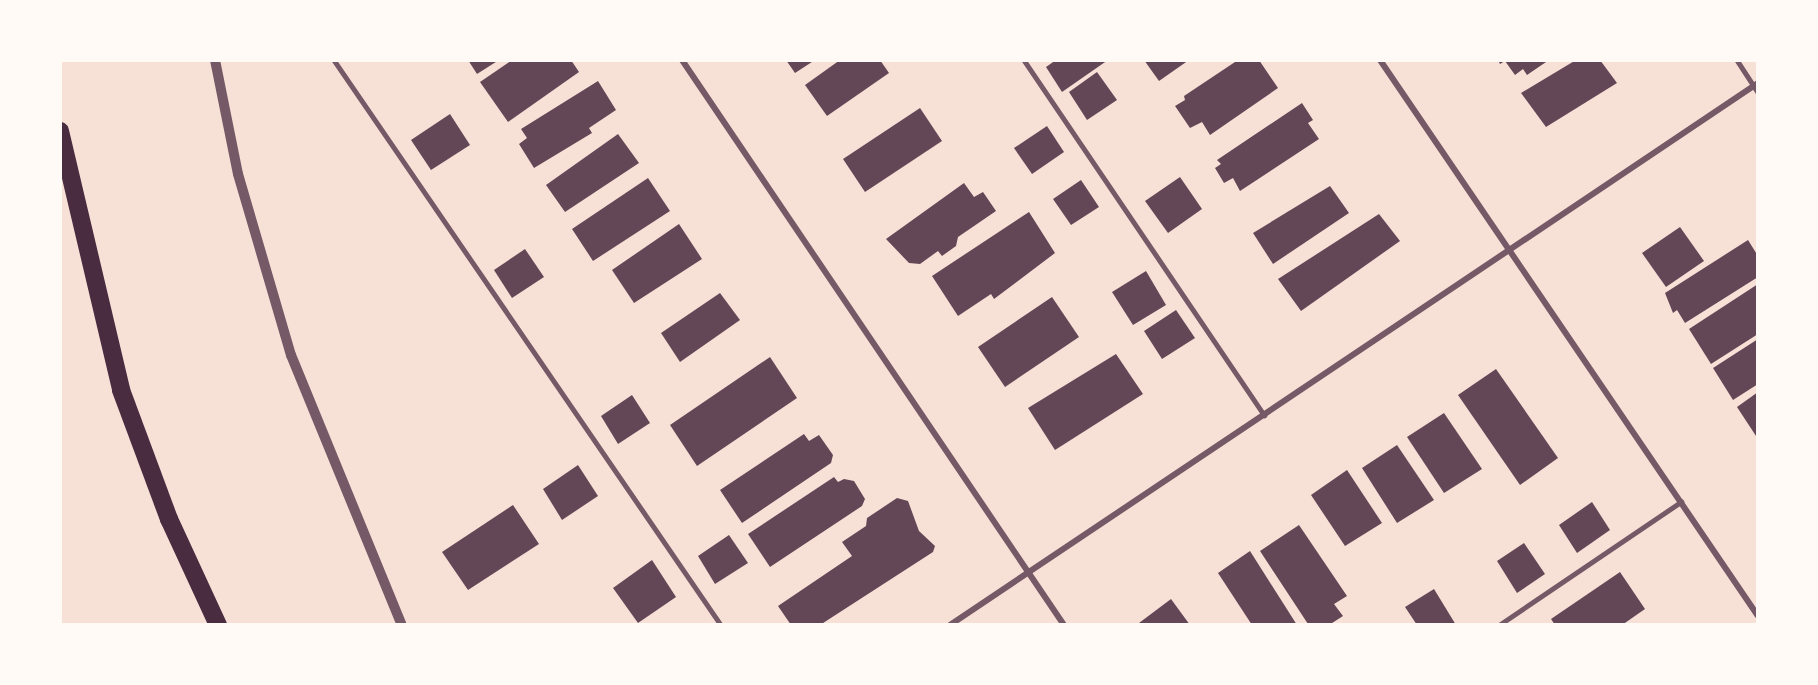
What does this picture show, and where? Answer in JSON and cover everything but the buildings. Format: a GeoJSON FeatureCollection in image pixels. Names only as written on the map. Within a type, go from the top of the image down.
{"type":"FeatureCollection","features":[{"type":"Feature","properties":{"kind":"highway"},"geometry":{"type":"LineString","coordinates":[[60,131],[122,390],[169,519],[218,625]]}},
{"type":"Feature","properties":{"kind":"street"},"geometry":{"type":"LineString","coordinates":[[215,60],[238,174],[291,355],[402,625]]}},
{"type":"Feature","properties":{"kind":"street"},"geometry":{"type":"LineString","coordinates":[[682,60],[1064,625]]}},
{"type":"Feature","properties":{"kind":"street"},"geometry":{"type":"LineString","coordinates":[[1380,60],[1758,616]]}},
{"type":"Feature","properties":{"kind":"street"},"geometry":{"type":"LineString","coordinates":[[950,625],[1757,87]]}},
{"type":"Feature","properties":{"kind":"lane"},"geometry":{"type":"LineString","coordinates":[[334,60],[721,625]]}},
{"type":"Feature","properties":{"kind":"lane"},"geometry":{"type":"LineString","coordinates":[[1024,60],[1264,415]]}},
{"type":"Feature","properties":{"kind":"lane"},"geometry":{"type":"LineString","coordinates":[[1737,60],[1757,87]]}},
{"type":"Feature","properties":{"kind":"lane"},"geometry":{"type":"LineString","coordinates":[[1499,625],[1681,502]]}}]}
